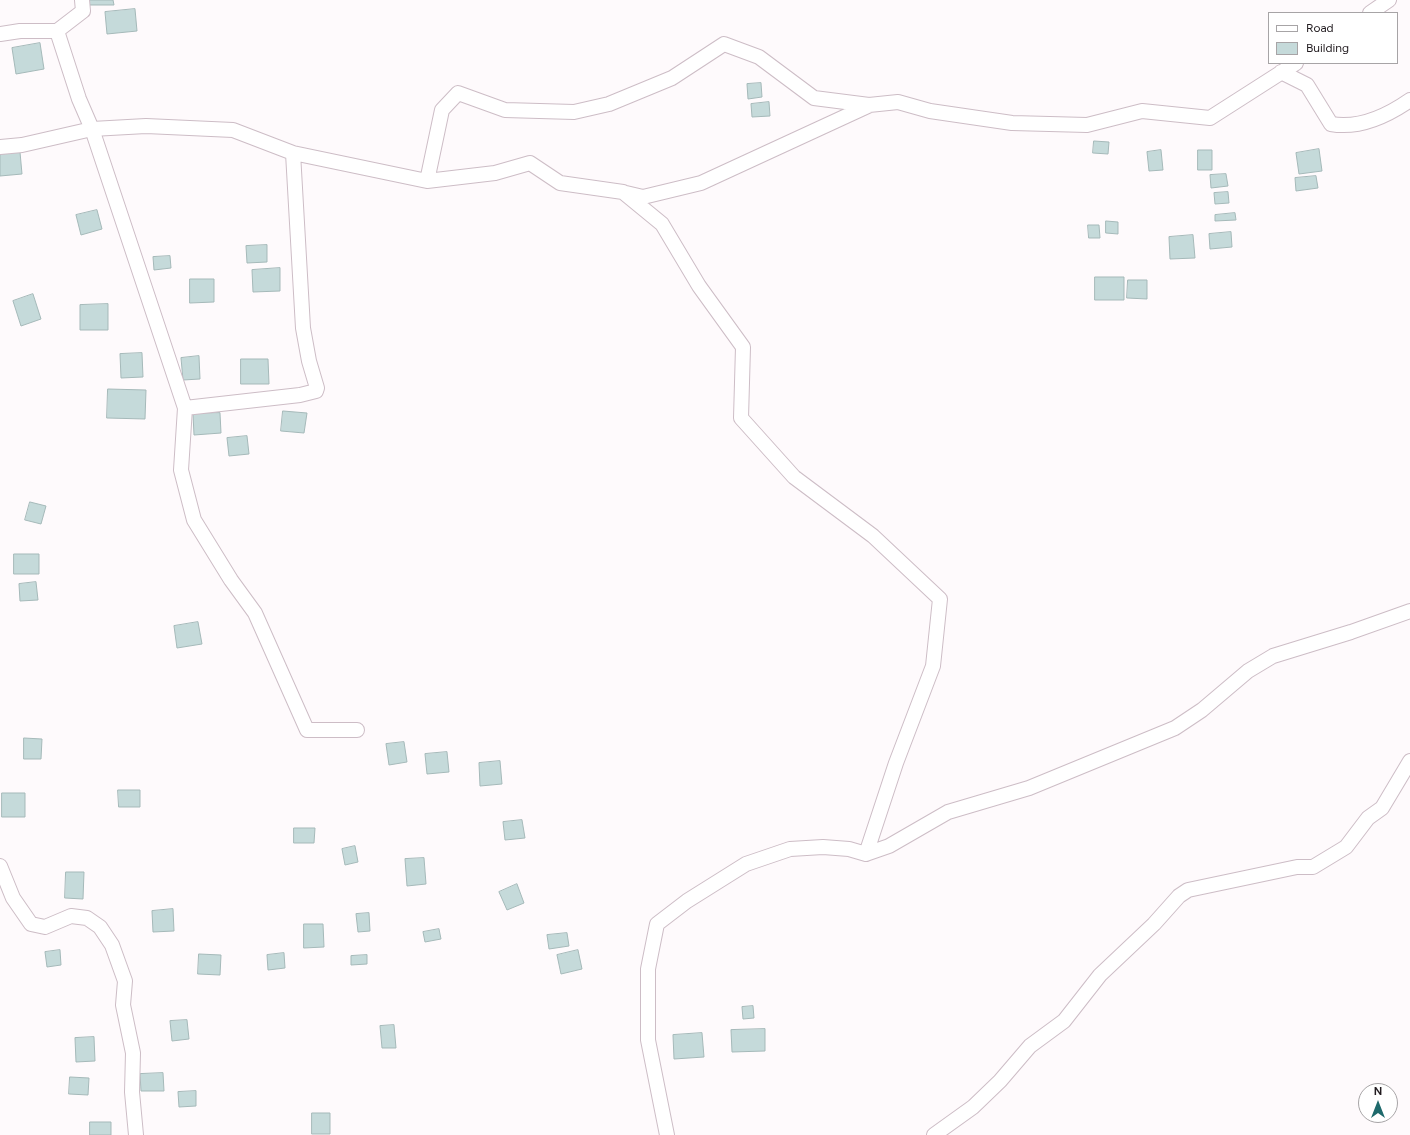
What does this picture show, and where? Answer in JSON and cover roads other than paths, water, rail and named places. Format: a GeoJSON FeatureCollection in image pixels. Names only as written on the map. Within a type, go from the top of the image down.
{"type":"FeatureCollection","features":[{"type":"Feature","properties":{"kind":"street"},"geometry":{"type":"LineString","coordinates":[[0,34],[20,31],[57,31],[83,11],[82,0]]}},
{"type":"Feature","properties":{"kind":"street"},"geometry":{"type":"LineString","coordinates":[[1371,12],[1389,0]]}},
{"type":"Feature","properties":{"kind":"street"},"geometry":{"type":"LineString","coordinates":[[57,31],[79,99],[92,129],[186,408],[181,470],[194,520],[231,580],[256,613],[307,730],[357,730]]}},
{"type":"Feature","properties":{"kind":"street"},"geometry":{"type":"LineString","coordinates":[[427,182],[442,110],[458,93],[505,110],[574,112],[609,104],[672,78],[724,44],[759,57],[814,98],[869,105],[898,102],[930,111],[1012,123],[1087,125],[1142,111],[1210,118],[1294,64]]}},
{"type":"Feature","properties":{"kind":"street"},"geometry":{"type":"LineString","coordinates":[[1282,72],[1307,86],[1331,124],[1344,126],[1372,120],[1395,111],[1410,100]]}},
{"type":"Feature","properties":{"kind":"street"},"geometry":{"type":"LineString","coordinates":[[0,146],[22,145],[92,129],[146,126],[233,130],[293,153],[427,182],[495,173],[530,163],[560,183],[623,192],[643,197],[701,183],[869,105]]}},
{"type":"Feature","properties":{"kind":"street"},"geometry":{"type":"LineString","coordinates":[[186,408],[300,395],[316,391],[317,388],[309,361],[303,328],[293,153]]}},
{"type":"Feature","properties":{"kind":"street"},"geometry":{"type":"LineString","coordinates":[[623,192],[662,224],[699,286],[743,347],[741,418],[794,477],[873,536],[940,599],[933,666],[896,763],[866,854]]}},
{"type":"Feature","properties":{"kind":"street"},"geometry":{"type":"LineString","coordinates":[[667,1135],[648,1040],[648,969],[657,924],[687,901],[746,864],[790,849],[823,846],[849,849],[866,854],[889,846],[948,812],[1029,788],[1175,728],[1202,710],[1248,671],[1273,656],[1351,632],[1410,610]]}},
{"type":"Feature","properties":{"kind":"street"},"geometry":{"type":"LineString","coordinates":[[934,1135],[973,1107],[1000,1081],[1030,1046],[1064,1021],[1100,975],[1154,924],[1179,896],[1188,890],[1297,867],[1313,867],[1325,861],[1346,847],[1368,818],[1382,808],[1410,761]]}},
{"type":"Feature","properties":{"kind":"street"},"geometry":{"type":"LineString","coordinates":[[0,866],[13,898],[31,924],[45,927],[71,916],[87,918],[100,928],[112,945],[125,981],[123,1005],[133,1053],[132,1092],[136,1135]]}}]}
